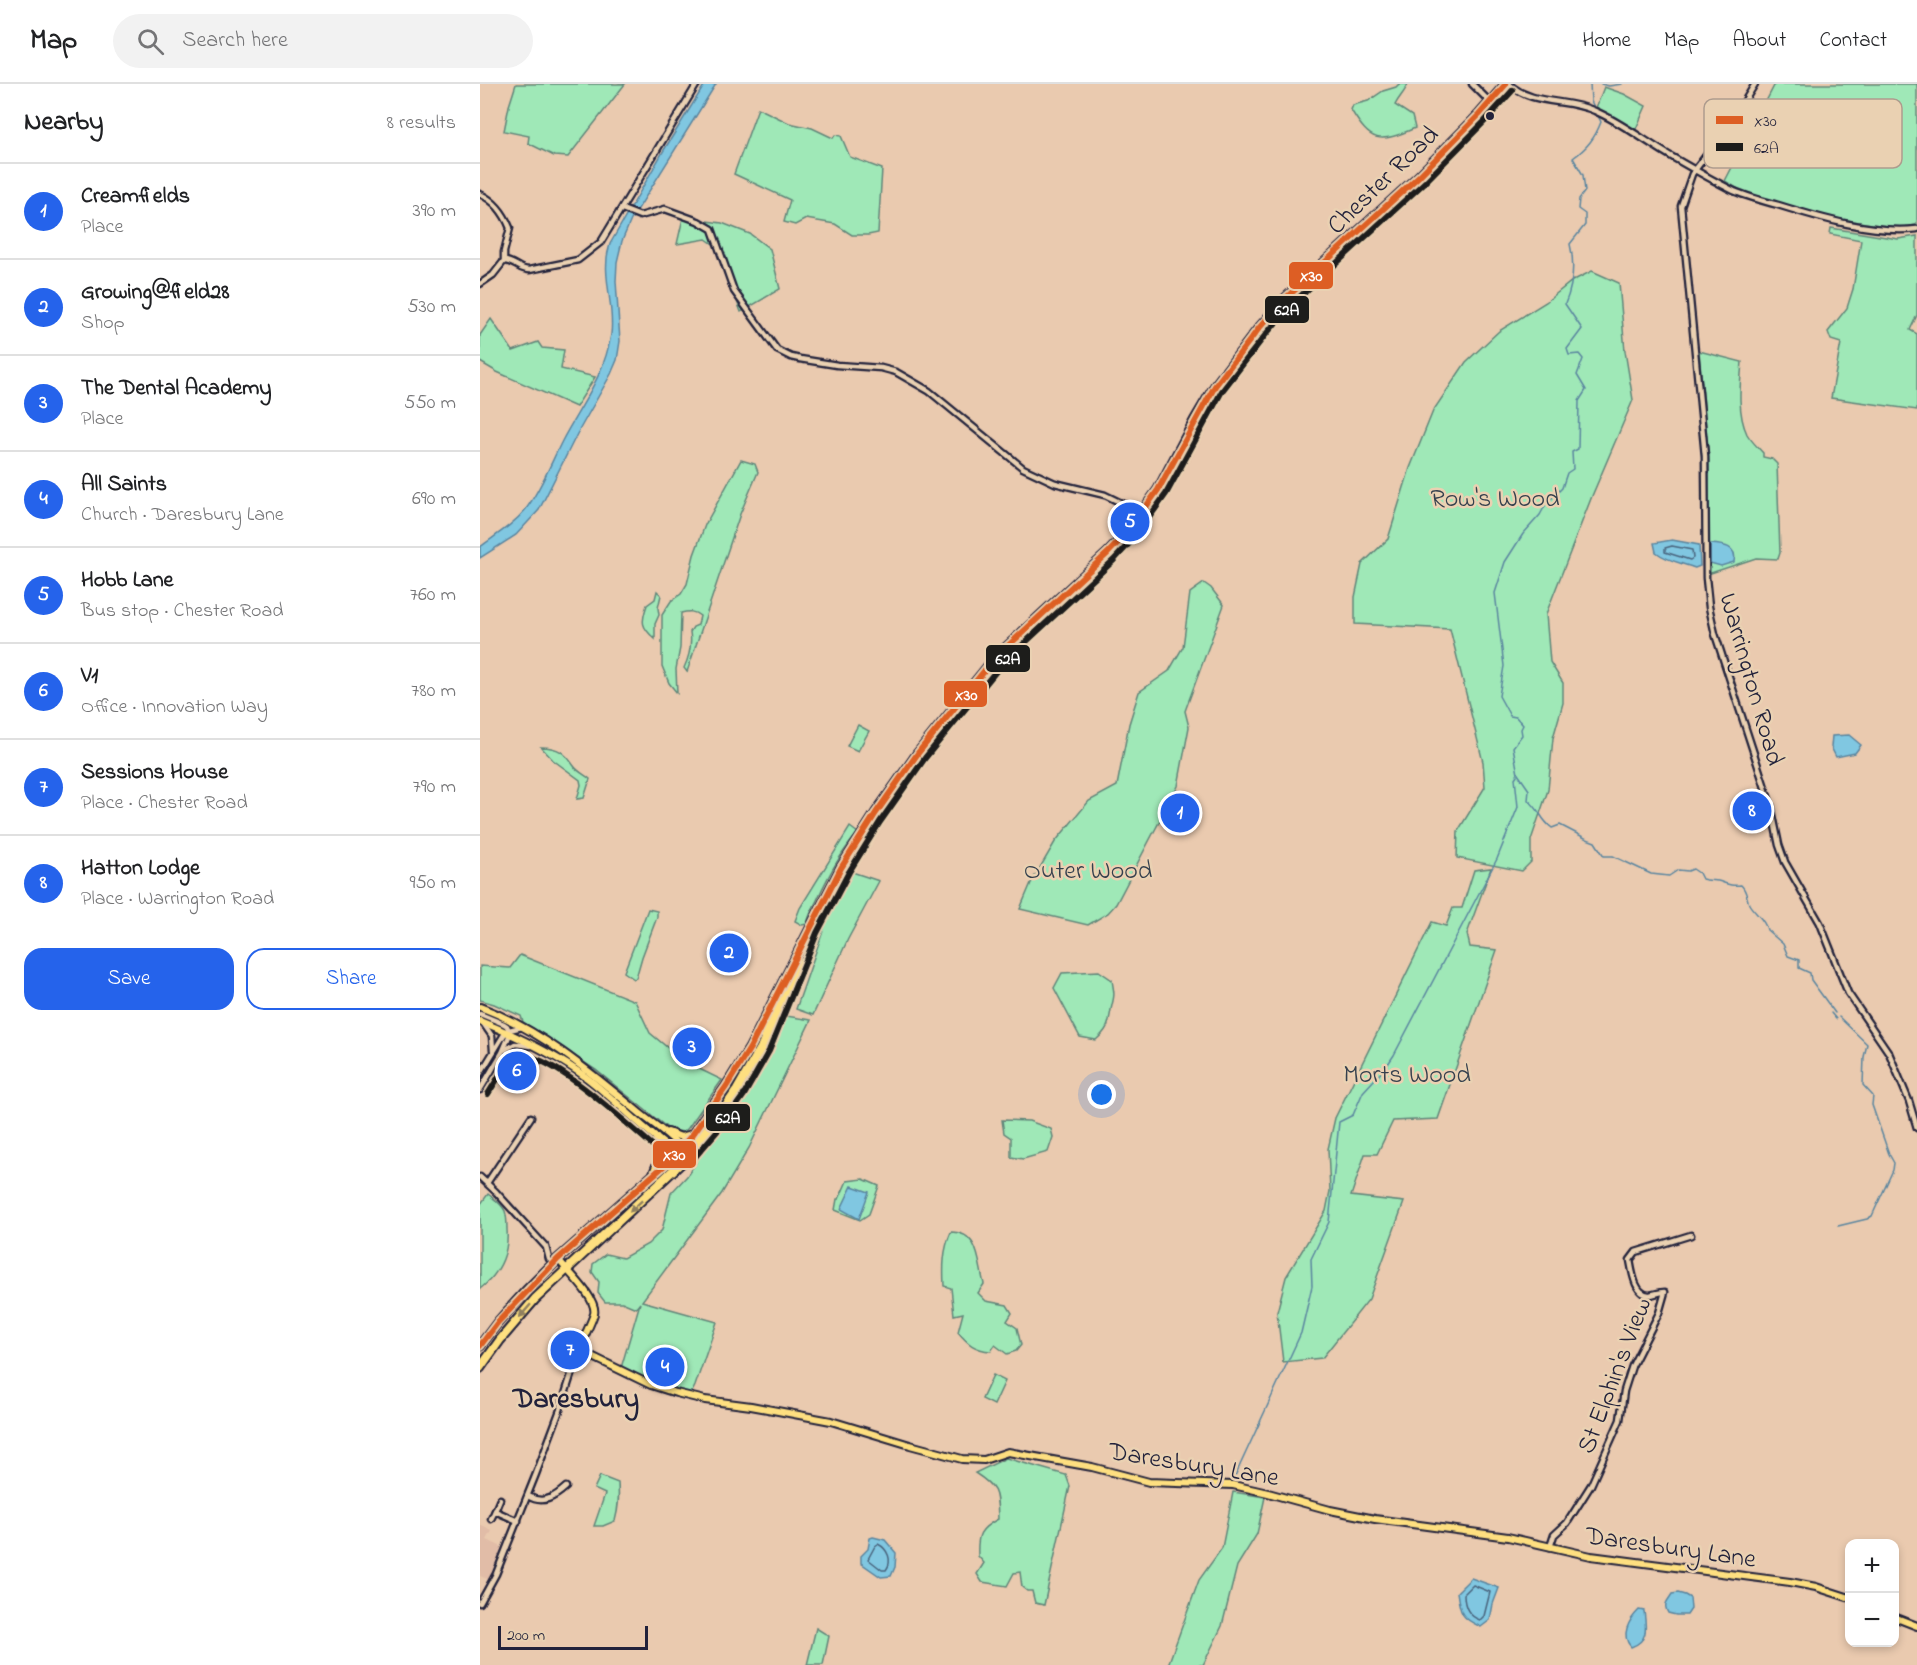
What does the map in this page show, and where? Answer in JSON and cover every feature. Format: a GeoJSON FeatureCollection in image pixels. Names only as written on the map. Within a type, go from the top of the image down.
{"type":"FeatureCollection","features":[{"type":"Feature","properties":{"kind":"highway","name":"Chester Road"},"geometry":{"type":"LineString","coordinates":[[480,1346],[498,1322],[554,1259],[647,1182],[680,1151],[726,1087],[750,1048],[841,868],[918,753],[990,663],[1022,630],[1124,537],[1158,490],[1215,386],[1260,327],[1286,298],[1419,176],[1507,84]]}},
{"type":"Feature","properties":{"kind":"highway","name":"Chester Road"},"geometry":{"type":"LineString","coordinates":[[480,1368],[500,1340],[566,1269],[697,1148],[711,1130],[761,1048],[809,929]]}},
{"type":"Feature","properties":{"kind":"main road"},"geometry":{"type":"LineString","coordinates":[[480,1007],[503,1016],[580,1064],[657,1127],[680,1151]]}},
{"type":"Feature","properties":{"kind":"main road"},"geometry":{"type":"LineString","coordinates":[[480,1019],[509,1032],[585,1077],[656,1136],[680,1151],[688,1150],[717,1117]]}},
{"type":"Feature","properties":{"kind":"main road"},"geometry":{"type":"LineString","coordinates":[[657,1127],[678,1136],[693,1134]]}},
{"type":"Feature","properties":{"kind":"main road"},"geometry":{"type":"LineString","coordinates":[[647,1182],[658,1162],[659,1151],[656,1136]]}},
{"type":"Feature","properties":{"kind":"main road"},"geometry":{"type":"LineString","coordinates":[[678,1166],[680,1151]]}},
{"type":"Feature","properties":{"kind":"main road"},"geometry":{"type":"LineString","coordinates":[[554,1259],[566,1269],[591,1298],[595,1307],[579,1350]]}},
{"type":"Feature","properties":{"kind":"main road","name":"Daresbury Lane"},"geometry":{"type":"LineString","coordinates":[[579,1350],[651,1385],[676,1393],[698,1399],[831,1421],[962,1459],[984,1460],[1008,1452],[1092,1467],[1149,1482],[1233,1485],[1375,1519],[1508,1537],[1600,1558],[1790,1582],[1845,1596]]}},
{"type":"Feature","properties":{"kind":"main road"},"geometry":{"type":"LineString","coordinates":[[1899,1619],[1917,1626]]}},
{"type":"Feature","properties":{"kind":"street"},"geometry":{"type":"LineString","coordinates":[[480,194],[491,199],[510,228],[504,252],[507,261],[521,269],[529,270],[578,260],[601,242],[624,209],[697,84]]}},
{"type":"Feature","properties":{"kind":"street"},"geometry":{"type":"LineString","coordinates":[[1472,84],[1491,102]]}},
{"type":"Feature","properties":{"kind":"street"},"geometry":{"type":"LineString","coordinates":[[1507,84],[1517,91],[1539,99],[1595,111],[1675,159],[1744,195],[1796,210],[1888,230],[1917,229]]}},
{"type":"Feature","properties":{"kind":"street","name":"Warrington Road"},"geometry":{"type":"LineString","coordinates":[[1746,99],[1755,84]]}},
{"type":"Feature","properties":{"kind":"street","name":"Warrington Road"},"geometry":{"type":"LineString","coordinates":[[1704,158],[1689,181],[1684,195],[1681,218],[1704,445],[1706,578],[1712,621],[1772,806],[1785,862],[1820,923],[1848,993],[1879,1035],[1888,1053],[1909,1101],[1917,1128]]}},
{"type":"Feature","properties":{"kind":"street"},"geometry":{"type":"LineString","coordinates":[[624,209],[644,216],[665,210],[698,220],[712,229],[734,291],[777,350],[791,357],[837,365],[881,368],[896,372],[929,391],[1023,468],[1055,483],[1105,495],[1142,513]]}},
{"type":"Feature","properties":{"kind":"street"},"geometry":{"type":"LineString","coordinates":[[480,284],[507,261]]}},
{"type":"Feature","properties":{"kind":"street"},"geometry":{"type":"LineString","coordinates":[[480,1019],[492,1036],[493,1053]]}},
{"type":"Feature","properties":{"kind":"street"},"geometry":{"type":"LineString","coordinates":[[480,1074],[509,1032],[522,1027]]}},
{"type":"Feature","properties":{"kind":"street"},"geometry":{"type":"LineString","coordinates":[[480,1090],[502,1053],[509,1032]]}},
{"type":"Feature","properties":{"kind":"street"},"geometry":{"type":"LineString","coordinates":[[502,1053],[515,1044],[534,1047]]}},
{"type":"Feature","properties":{"kind":"street"},"geometry":{"type":"LineString","coordinates":[[487,1182],[531,1117]]}},
{"type":"Feature","properties":{"kind":"street"},"geometry":{"type":"LineString","coordinates":[[524,1128],[530,1132]]}},
{"type":"Feature","properties":{"kind":"street"},"geometry":{"type":"LineString","coordinates":[[480,1177],[546,1247],[554,1259]]}},
{"type":"Feature","properties":{"kind":"street","name":"St Elphin's View"},"geometry":{"type":"LineString","coordinates":[[1550,1546],[1554,1535],[1567,1523],[1591,1485],[1620,1420],[1624,1391],[1632,1366],[1659,1312],[1665,1292],[1649,1295],[1643,1293],[1638,1288],[1630,1260],[1636,1252],[1691,1235]]}},
{"type":"Feature","properties":{"kind":"street"},"geometry":{"type":"LineString","coordinates":[[480,1603],[496,1574],[528,1496],[560,1410],[579,1350]]}},
{"type":"Feature","properties":{"kind":"street"},"geometry":{"type":"LineString","coordinates":[[528,1496],[537,1500],[550,1499],[566,1487]]}},
{"type":"Feature","properties":{"kind":"street"},"geometry":{"type":"LineString","coordinates":[[491,1519],[500,1499]]}},
{"type":"Feature","properties":{"kind":"street"},"geometry":{"type":"LineString","coordinates":[[495,1511],[518,1521]]}},
{"type":"Feature","properties":{"kind":"shaded area"},"geometry":{"type":"Polygon","coordinates":[[[480,1525],[492,1531],[487,1540],[504,1548],[490,1580],[480,1576],[480,1525]]]}},
{"type":"Feature","properties":{"kind":"green space"},"geometry":{"type":"Polygon","coordinates":[[[516,84],[625,84],[568,157],[554,156],[528,143],[529,136],[504,131],[516,84]]]}},
{"type":"Feature","properties":{"kind":"green space"},"geometry":{"type":"Polygon","coordinates":[[[1399,84],[1408,84],[1395,105],[1412,116],[1415,128],[1393,137],[1377,137],[1364,129],[1358,121],[1351,110],[1353,105],[1368,101],[1399,84]]]}},
{"type":"Feature","properties":{"kind":"green space"},"geometry":{"type":"Polygon","coordinates":[[[1775,84],[1917,84],[1917,225],[1897,228],[1834,218],[1745,193],[1725,181],[1732,168],[1902,168],[1902,99],[1767,99],[1775,84]]]}},
{"type":"Feature","properties":{"kind":"green space"},"geometry":{"type":"Polygon","coordinates":[[[1604,87],[1624,94],[1646,106],[1635,131],[1596,108],[1604,87]]]}},
{"type":"Feature","properties":{"kind":"green space"},"geometry":{"type":"Polygon","coordinates":[[[758,108],[789,123],[812,128],[833,138],[835,135],[841,136],[850,157],[882,169],[878,233],[852,235],[835,224],[806,219],[795,225],[784,222],[790,200],[734,174],[758,108]]]}},
{"type":"Feature","properties":{"kind":"green space"},"geometry":{"type":"Polygon","coordinates":[[[683,218],[722,223],[750,234],[770,249],[780,289],[741,312],[716,246],[706,239],[677,244],[683,218]]]}},
{"type":"Feature","properties":{"kind":"green space"},"geometry":{"type":"Polygon","coordinates":[[[1831,228],[1898,239],[1917,236],[1917,315],[1910,330],[1917,334],[1917,410],[1831,398],[1841,343],[1831,340],[1828,332],[1847,308],[1853,289],[1861,240],[1830,234],[1831,228]]]}},
{"type":"Feature","properties":{"kind":"green space","name":"Row's Wood"},"geometry":{"type":"Polygon","coordinates":[[[1592,271],[1619,283],[1625,351],[1633,400],[1592,496],[1546,614],[1550,662],[1563,683],[1563,703],[1553,738],[1548,790],[1531,840],[1531,862],[1522,871],[1457,858],[1458,831],[1485,787],[1483,762],[1450,629],[1355,624],[1355,597],[1362,564],[1388,539],[1410,468],[1433,411],[1466,362],[1499,331],[1546,302],[1572,281],[1592,271]]]}},
{"type":"Feature","properties":{"kind":"green space"},"geometry":{"type":"Polygon","coordinates":[[[491,319],[513,351],[538,342],[542,348],[564,350],[561,369],[595,377],[576,407],[497,372],[480,362],[480,335],[491,319]]]}},
{"type":"Feature","properties":{"kind":"green space"},"geometry":{"type":"Polygon","coordinates":[[[1699,351],[1742,362],[1740,399],[1744,426],[1749,437],[1763,453],[1763,457],[1772,459],[1777,464],[1780,553],[1778,559],[1756,558],[1708,574],[1709,460],[1699,351]]]}},
{"type":"Feature","properties":{"kind":"green space"},"geometry":{"type":"Polygon","coordinates":[[[741,460],[755,464],[758,472],[740,514],[687,672],[684,668],[690,650],[690,632],[698,625],[700,616],[691,612],[681,613],[680,648],[676,669],[677,693],[669,683],[662,666],[662,615],[687,584],[705,525],[741,460]]]}},
{"type":"Feature","properties":{"kind":"green space","name":"Outer Wood"},"geometry":{"type":"Polygon","coordinates":[[[1204,583],[1211,588],[1224,605],[1185,711],[1189,727],[1178,786],[1116,904],[1108,913],[1088,925],[1020,909],[1031,883],[1055,842],[1089,801],[1117,786],[1129,724],[1139,692],[1169,671],[1183,647],[1190,593],[1204,583]]]}},
{"type":"Feature","properties":{"kind":"green space"},"geometry":{"type":"Polygon","coordinates":[[[657,591],[661,595],[659,615],[655,624],[655,639],[647,631],[643,620],[647,605],[655,599],[657,591]]]}},
{"type":"Feature","properties":{"kind":"green space"},"geometry":{"type":"Polygon","coordinates":[[[858,725],[869,731],[858,751],[847,746],[858,725]]]}},
{"type":"Feature","properties":{"kind":"green space"},"geometry":{"type":"Polygon","coordinates":[[[541,747],[561,752],[577,770],[590,779],[584,798],[577,799],[580,780],[553,760],[541,747]]]}},
{"type":"Feature","properties":{"kind":"green space"},"geometry":{"type":"Polygon","coordinates":[[[850,827],[858,833],[831,872],[807,924],[802,925],[795,921],[800,908],[850,827]]]}},
{"type":"Feature","properties":{"kind":"green space","name":"Morts Wood"},"geometry":{"type":"Polygon","coordinates":[[[1491,868],[1467,934],[1470,947],[1497,950],[1438,1119],[1393,1121],[1377,1154],[1365,1154],[1351,1196],[1404,1202],[1369,1299],[1322,1358],[1283,1362],[1277,1312],[1286,1277],[1326,1211],[1330,1191],[1328,1149],[1335,1118],[1432,922],[1446,926],[1453,908],[1462,908],[1474,870],[1491,868]]]}},
{"type":"Feature","properties":{"kind":"green space"},"geometry":{"type":"Polygon","coordinates":[[[852,872],[879,881],[848,939],[813,1015],[796,1009],[830,911],[852,872]]]}},
{"type":"Feature","properties":{"kind":"green space"},"geometry":{"type":"Polygon","coordinates":[[[648,909],[657,911],[657,917],[634,979],[624,972],[648,909]]]}},
{"type":"Feature","properties":{"kind":"green space"},"geometry":{"type":"Polygon","coordinates":[[[520,955],[635,1001],[650,1033],[685,1062],[722,1080],[684,1132],[670,1130],[596,1070],[523,1022],[521,1016],[480,1000],[480,966],[510,968],[520,955]]]}},
{"type":"Feature","properties":{"kind":"green space"},"geometry":{"type":"Polygon","coordinates":[[[1099,971],[1112,980],[1114,995],[1108,1024],[1096,1040],[1080,1037],[1054,988],[1062,973],[1099,971]]]}},
{"type":"Feature","properties":{"kind":"green space"},"geometry":{"type":"Polygon","coordinates":[[[780,1015],[811,1020],[749,1148],[722,1193],[642,1301],[717,1322],[690,1396],[621,1368],[640,1303],[636,1308],[622,1302],[605,1302],[598,1293],[599,1282],[592,1272],[593,1264],[606,1254],[623,1258],[648,1244],[662,1230],[671,1193],[687,1176],[752,1074],[780,1015]]]}},
{"type":"Feature","properties":{"kind":"green space"},"geometry":{"type":"Polygon","coordinates":[[[1002,1120],[1029,1121],[1051,1129],[1053,1137],[1048,1152],[1023,1159],[1011,1157],[1011,1138],[1004,1133],[1002,1120]]]}},
{"type":"Feature","properties":{"kind":"green space"},"geometry":{"type":"Polygon","coordinates":[[[863,1179],[879,1186],[869,1214],[860,1220],[835,1210],[837,1199],[847,1181],[863,1179]]]}},
{"type":"Feature","properties":{"kind":"green space"},"geometry":{"type":"Polygon","coordinates":[[[488,1194],[505,1211],[507,1239],[501,1263],[493,1277],[480,1289],[480,1205],[488,1194]]]}},
{"type":"Feature","properties":{"kind":"green space"},"geometry":{"type":"Polygon","coordinates":[[[951,1232],[968,1237],[973,1243],[979,1258],[984,1284],[978,1293],[986,1301],[1007,1305],[1012,1313],[1007,1321],[1017,1328],[1021,1345],[1016,1351],[1007,1354],[995,1345],[991,1351],[976,1348],[958,1332],[963,1313],[954,1315],[951,1288],[944,1286],[944,1259],[951,1232]]]}},
{"type":"Feature","properties":{"kind":"green space"},"geometry":{"type":"Polygon","coordinates":[[[993,1375],[1005,1381],[994,1405],[982,1399],[993,1375]]]}},
{"type":"Feature","properties":{"kind":"green space"},"geometry":{"type":"Polygon","coordinates":[[[1006,1458],[1066,1475],[1070,1486],[1044,1605],[1035,1603],[1032,1591],[1027,1591],[1022,1587],[1020,1572],[1014,1573],[1007,1586],[982,1582],[977,1574],[984,1563],[978,1556],[980,1533],[998,1519],[995,1492],[975,1473],[1006,1458]]]}},
{"type":"Feature","properties":{"kind":"green space"},"geometry":{"type":"Polygon","coordinates":[[[600,1476],[618,1483],[618,1507],[615,1521],[603,1526],[594,1526],[605,1494],[594,1489],[600,1476]]]}},
{"type":"Feature","properties":{"kind":"green space"},"geometry":{"type":"Polygon","coordinates":[[[1233,1492],[1265,1497],[1257,1534],[1237,1566],[1222,1626],[1203,1665],[1168,1665],[1199,1580],[1222,1548],[1233,1492]]]}},
{"type":"Feature","properties":{"kind":"green space"},"geometry":{"type":"Polygon","coordinates":[[[816,1628],[829,1636],[823,1665],[807,1665],[816,1628]]]}},
{"type":"Feature","properties":{"kind":"water"},"geometry":{"type":"Polygon","coordinates":[[[705,84],[716,84],[631,220],[622,241],[617,262],[616,281],[620,341],[617,360],[611,374],[577,434],[539,510],[516,535],[480,558],[480,547],[504,530],[526,509],[598,376],[608,349],[612,323],[607,277],[607,255],[610,244],[705,84]]]}},
{"type":"Feature","properties":{"kind":"water"},"geometry":{"type":"Polygon","coordinates":[[[1672,540],[1699,545],[1700,566],[1695,568],[1670,560],[1656,552],[1654,543],[1672,540]]]}},
{"type":"Feature","properties":{"kind":"water"},"geometry":{"type":"Polygon","coordinates":[[[1710,544],[1728,547],[1732,550],[1735,557],[1734,562],[1721,566],[1710,563],[1710,544]]]}},
{"type":"Feature","properties":{"kind":"water"},"geometry":{"type":"Polygon","coordinates":[[[1849,735],[1861,745],[1855,753],[1836,757],[1831,747],[1832,736],[1849,735]]]}},
{"type":"Feature","properties":{"kind":"water"},"geometry":{"type":"Polygon","coordinates":[[[852,1186],[869,1192],[859,1219],[841,1209],[852,1186]]]}},
{"type":"Feature","properties":{"kind":"water"},"geometry":{"type":"Polygon","coordinates":[[[870,1538],[885,1540],[896,1553],[895,1567],[891,1576],[881,1577],[861,1563],[861,1556],[868,1549],[870,1538]]]}},
{"type":"Feature","properties":{"kind":"water"},"geometry":{"type":"Polygon","coordinates":[[[1471,1578],[1499,1588],[1490,1620],[1481,1627],[1465,1618],[1459,1605],[1457,1592],[1471,1578]]]}},
{"type":"Feature","properties":{"kind":"water"},"geometry":{"type":"Polygon","coordinates":[[[1678,1593],[1690,1598],[1691,1609],[1687,1615],[1668,1613],[1666,1603],[1672,1594],[1678,1593]]]}},
{"type":"Feature","properties":{"kind":"water"},"geometry":{"type":"Polygon","coordinates":[[[1639,1610],[1644,1611],[1645,1633],[1641,1641],[1631,1647],[1626,1638],[1627,1628],[1639,1610]]]}},
{"type":"Feature","properties":{"kind":"waterway"},"geometry":{"type":"LineString","coordinates":[[1590,84],[1591,101],[1595,109]]}},
{"type":"Feature","properties":{"kind":"waterway"},"geometry":{"type":"LineString","coordinates":[[1601,84],[1609,86],[1622,84]]}},
{"type":"Feature","properties":{"kind":"waterway"},"geometry":{"type":"LineString","coordinates":[[1597,114],[1601,122],[1596,133],[1573,158],[1583,175],[1585,191],[1579,199],[1578,209],[1585,214],[1585,225],[1570,244],[1572,275],[1565,304],[1582,329],[1567,349],[1569,355],[1579,354],[1583,359],[1577,375],[1586,390],[1579,401],[1578,449],[1572,452],[1573,469],[1567,473],[1562,488],[1546,504],[1505,562],[1495,593],[1504,666],[1499,696],[1510,716],[1516,717],[1523,725],[1522,735],[1513,747],[1518,774],[1529,790],[1528,800],[1552,828],[1560,825],[1595,842],[1604,856],[1613,856],[1651,874],[1669,876],[1678,870],[1693,869],[1702,879],[1741,885],[1749,904],[1767,930],[1783,944],[1788,956],[1799,960],[1799,968],[1810,973],[1811,980],[1835,1013]]}},
{"type":"Feature","properties":{"kind":"waterway"},"geometry":{"type":"LineString","coordinates":[[1235,1476],[1301,1333],[1312,1286],[1311,1259],[1329,1222],[1339,1122],[1353,1115],[1363,1092],[1394,1055],[1497,859],[1518,807],[1515,778],[1517,775]]}},
{"type":"Feature","properties":{"kind":"waterway"},"geometry":{"type":"LineString","coordinates":[[1831,1013],[1836,1019]]}},
{"type":"Feature","properties":{"kind":"waterway"},"geometry":{"type":"LineString","coordinates":[[1838,1226],[1872,1216],[1894,1163],[1872,1105],[1873,1096],[1863,1085],[1867,1044],[1839,1017]]}},
{"type":"Feature","properties":{"kind":"transit line","name":"X30"},"geometry":{"type":"LineString","coordinates":[[480,1346],[498,1322],[558,1259],[667,1163],[693,1134],[750,1048],[841,868],[918,753],[994,659],[1128,532],[1158,490],[1215,386],[1260,327],[1286,298],[1419,176],[1506,84]]}},
{"type":"Feature","properties":{"kind":"transit line","name":"62A"},"geometry":{"type":"LineString","coordinates":[[488,1094],[511,1057],[525,1056],[544,1062],[590,1092],[665,1156],[680,1162],[694,1158],[744,1095],[769,1051],[817,933],[849,872],[880,822],[925,758],[1001,665],[1114,560],[1135,537],[1166,494],[1222,391],[1292,304],[1425,182],[1513,90]]}},
{"type":"Feature","properties":{"kind":"place","name":"Hobb Lane"},"geometry":{"type":"Point","coordinates":[1130,522]}},
{"type":"Feature","properties":{"kind":"place","name":"Hatton Lodge"},"geometry":{"type":"Point","coordinates":[1752,811]}},
{"type":"Feature","properties":{"kind":"place","name":"Creamfields"},"geometry":{"type":"Point","coordinates":[1180,813]}},
{"type":"Feature","properties":{"kind":"place","name":"Growing@field28"},"geometry":{"type":"Point","coordinates":[729,953]}},
{"type":"Feature","properties":{"kind":"place","name":"The Dental Academy"},"geometry":{"type":"Point","coordinates":[692,1047]}},
{"type":"Feature","properties":{"kind":"place","name":"V1"},"geometry":{"type":"Point","coordinates":[517,1071]}},
{"type":"Feature","properties":{"kind":"place","name":"Sessions House"},"geometry":{"type":"Point","coordinates":[570,1350]}},
{"type":"Feature","properties":{"kind":"place","name":"All Saints"},"geometry":{"type":"Point","coordinates":[665,1367]}},
{"type":"Feature","properties":{"kind":"district","name":"Daresbury"},"geometry":{"type":"Point","coordinates":[576,1397]}}]}
